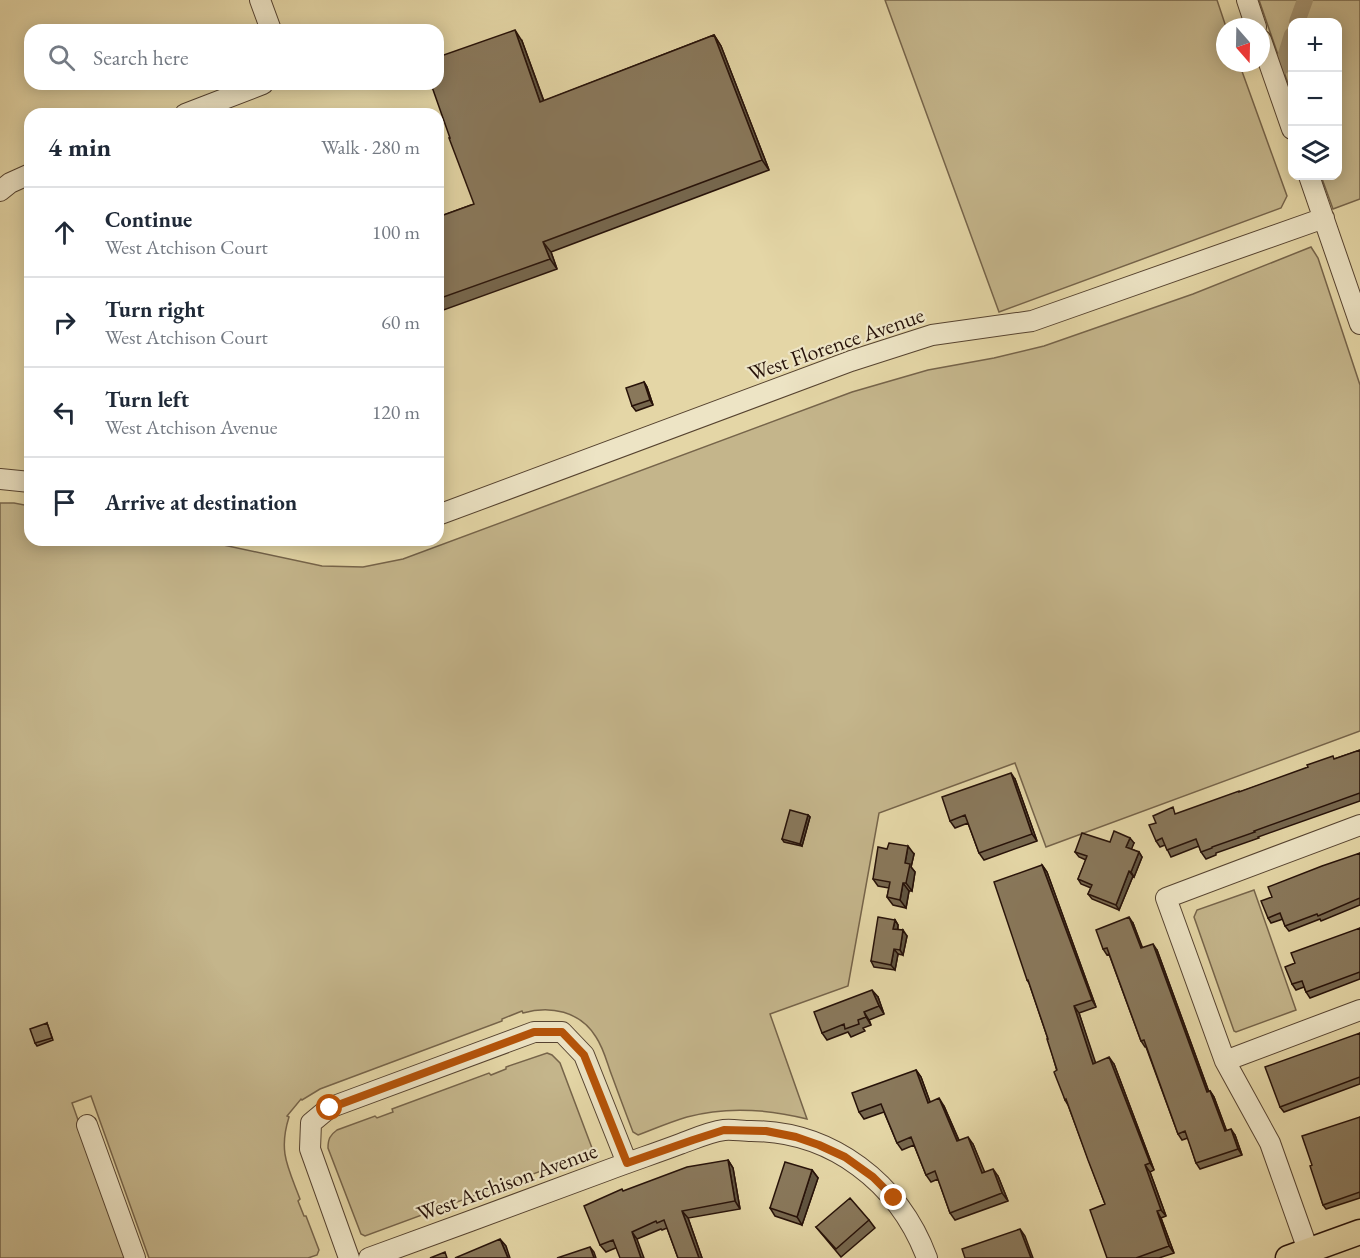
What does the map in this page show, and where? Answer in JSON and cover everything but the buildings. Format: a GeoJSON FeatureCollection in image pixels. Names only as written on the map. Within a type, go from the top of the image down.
{"type":"FeatureCollection","features":[{"type":"Feature","properties":{"kind":"main road"},"geometry":{"type":"LineString","coordinates":[[1300,1256],[1360,1232]]}},
{"type":"Feature","properties":{"kind":"street"},"geometry":{"type":"LineString","coordinates":[[260,0],[269,24]]}},
{"type":"Feature","properties":{"kind":"street"},"geometry":{"type":"LineString","coordinates":[[1247,0],[1254,18]]}},
{"type":"Feature","properties":{"kind":"street"},"geometry":{"type":"LineString","coordinates":[[1270,65],[1292,126]]}},
{"type":"Feature","properties":{"kind":"street"},"geometry":{"type":"LineString","coordinates":[[201,108],[248,90]]}},
{"type":"Feature","properties":{"kind":"street"},"geometry":{"type":"LineString","coordinates":[[0,191],[24,177]]}},
{"type":"Feature","properties":{"kind":"street"},"geometry":{"type":"LineString","coordinates":[[1310,180],[1360,324]]}},
{"type":"Feature","properties":{"kind":"street","name":"West Florence Avenue"},"geometry":{"type":"LineString","coordinates":[[444,513],[852,361],[932,335],[1032,321],[1324,218]]}},
{"type":"Feature","properties":{"kind":"street"},"geometry":{"type":"LineString","coordinates":[[0,479],[24,481]]}},
{"type":"Feature","properties":{"kind":"street"},"geometry":{"type":"LineString","coordinates":[[1300,1256],[1270,1143],[1225,1061],[1166,898],[1360,825]]}},
{"type":"Feature","properties":{"kind":"street"},"geometry":{"type":"LineString","coordinates":[[1225,1061],[1360,1010]]}},
{"type":"Feature","properties":{"kind":"street"},"geometry":{"type":"LineString","coordinates":[[349,1258],[310,1149],[311,1123],[330,1108],[534,1032],[562,1032],[584,1055],[627,1163]]}},
{"type":"Feature","properties":{"kind":"street"},"geometry":{"type":"LineString","coordinates":[[87,1125],[135,1258]]}},
{"type":"Feature","properties":{"kind":"street","name":"West Atchison Avenue"},"geometry":{"type":"LineString","coordinates":[[369,1258],[627,1163],[724,1130],[766,1131],[796,1137],[845,1157],[873,1177],[894,1198],[911,1223],[927,1258]]}},
{"type":"Feature","properties":{"kind":"shaded area"},"geometry":{"type":"Polygon","coordinates":[[[885,0],[1217,0],[1223,18],[1216,18],[1216,72],[1242,72],[1287,196],[1281,208],[999,312],[885,0]]]}},
{"type":"Feature","properties":{"kind":"shaded area"},"geometry":{"type":"Polygon","coordinates":[[[1259,0],[1360,0],[1360,199],[1333,209],[1322,180],[1342,180],[1342,18],[1288,18],[1288,83],[1270,32],[1270,18],[1265,18],[1259,0]]]}},
{"type":"Feature","properties":{"kind":"shaded area"},"geometry":{"type":"Polygon","coordinates":[[[1311,247],[1318,258],[1360,385],[1360,731],[1046,847],[1015,763],[879,813],[848,986],[770,1014],[807,1119],[762,1111],[717,1111],[687,1117],[638,1135],[633,1132],[603,1051],[589,1028],[582,1021],[564,1012],[544,1010],[523,1013],[522,1011],[502,1021],[320,1089],[301,1099],[287,1116],[289,1117],[284,1150],[300,1199],[298,1201],[319,1250],[317,1255],[308,1258],[149,1258],[91,1096],[72,1103],[127,1258],[0,1258],[0,503],[24,505],[24,546],[228,546],[322,566],[363,567],[403,559],[438,546],[444,546],[444,544],[852,392],[928,370],[1044,346],[1193,294],[1311,247]]]}},
{"type":"Feature","properties":{"kind":"shaded area"},"geometry":{"type":"Polygon","coordinates":[[[1254,890],[1296,1010],[1236,1032],[1194,917],[1197,910],[1254,890]]]}},
{"type":"Feature","properties":{"kind":"shaded area"},"geometry":{"type":"Polygon","coordinates":[[[547,1053],[560,1063],[592,1148],[590,1153],[365,1236],[361,1234],[328,1148],[329,1140],[337,1130],[375,1116],[377,1118],[393,1112],[392,1109],[547,1053]]]}},
{"type":"Feature","properties":{"kind":"waterway"},"geometry":{"type":"LineString","coordinates":[[1298,18],[1305,0]]}},
{"type":"Feature","properties":{"kind":"waterway"},"geometry":{"type":"LineString","coordinates":[[1282,67],[1288,48]]}},
{"type":"Feature","properties":{"kind":"route"},"geometry":{"type":"LineString","coordinates":[[330,1108],[534,1032],[562,1032],[584,1055],[627,1163],[724,1130],[766,1131],[796,1137],[845,1157],[873,1177],[894,1198]]}}]}
